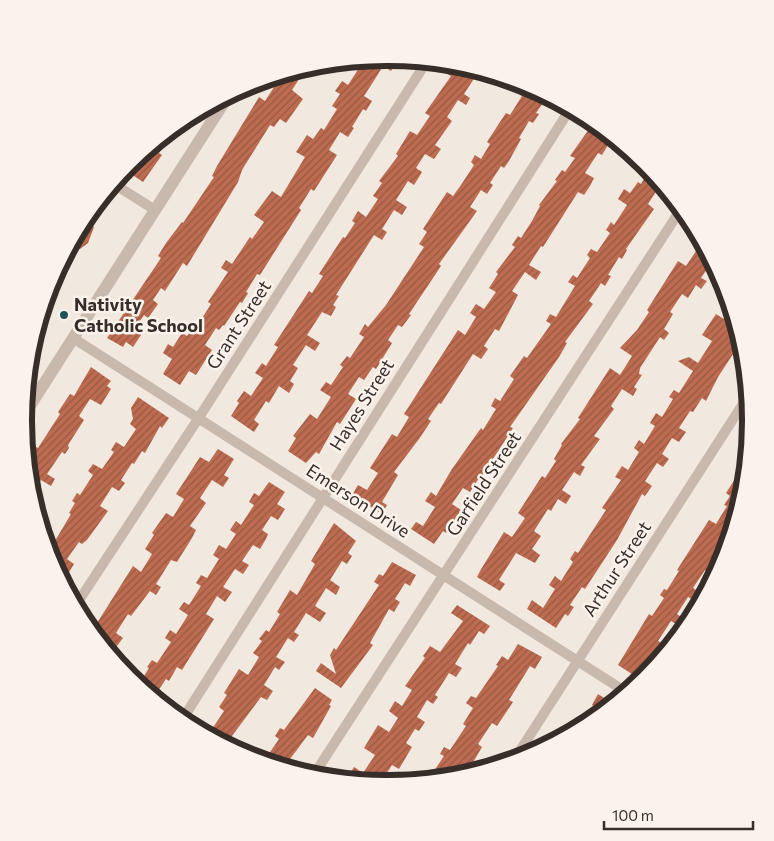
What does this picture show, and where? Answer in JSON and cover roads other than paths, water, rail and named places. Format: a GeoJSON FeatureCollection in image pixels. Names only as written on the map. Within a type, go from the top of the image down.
{"type":"FeatureCollection","features":[{"type":"Feature","properties":{"kind":"street","name":"Grant Street"},"geometry":{"type":"LineString","coordinates":[[80,598],[198,419],[422,68]]}},
{"type":"Feature","properties":{"kind":"street"},"geometry":{"type":"LineString","coordinates":[[33,401],[220,108]]}},
{"type":"Feature","properties":{"kind":"street","name":"Hayes Street"},"geometry":{"type":"LineString","coordinates":[[187,713],[566,115]]}},
{"type":"Feature","properties":{"kind":"street"},"geometry":{"type":"LineString","coordinates":[[120,188],[155,210]]}},
{"type":"Feature","properties":{"kind":"street","name":"Garfield Street"},"geometry":{"type":"LineString","coordinates":[[318,768],[445,576],[676,216]]}},
{"type":"Feature","properties":{"kind":"street","name":"Emerson Drive"},"geometry":{"type":"LineString","coordinates":[[73,338],[620,688]]}},
{"type":"Feature","properties":{"kind":"street","name":"Arthur Street"},"geometry":{"type":"LineString","coordinates":[[521,749],[741,406]]}},
{"type":"Feature","properties":{"kind":"place","name":"Nativity Catholic School"},"geometry":{"type":"Point","coordinates":[64,315]}}]}
